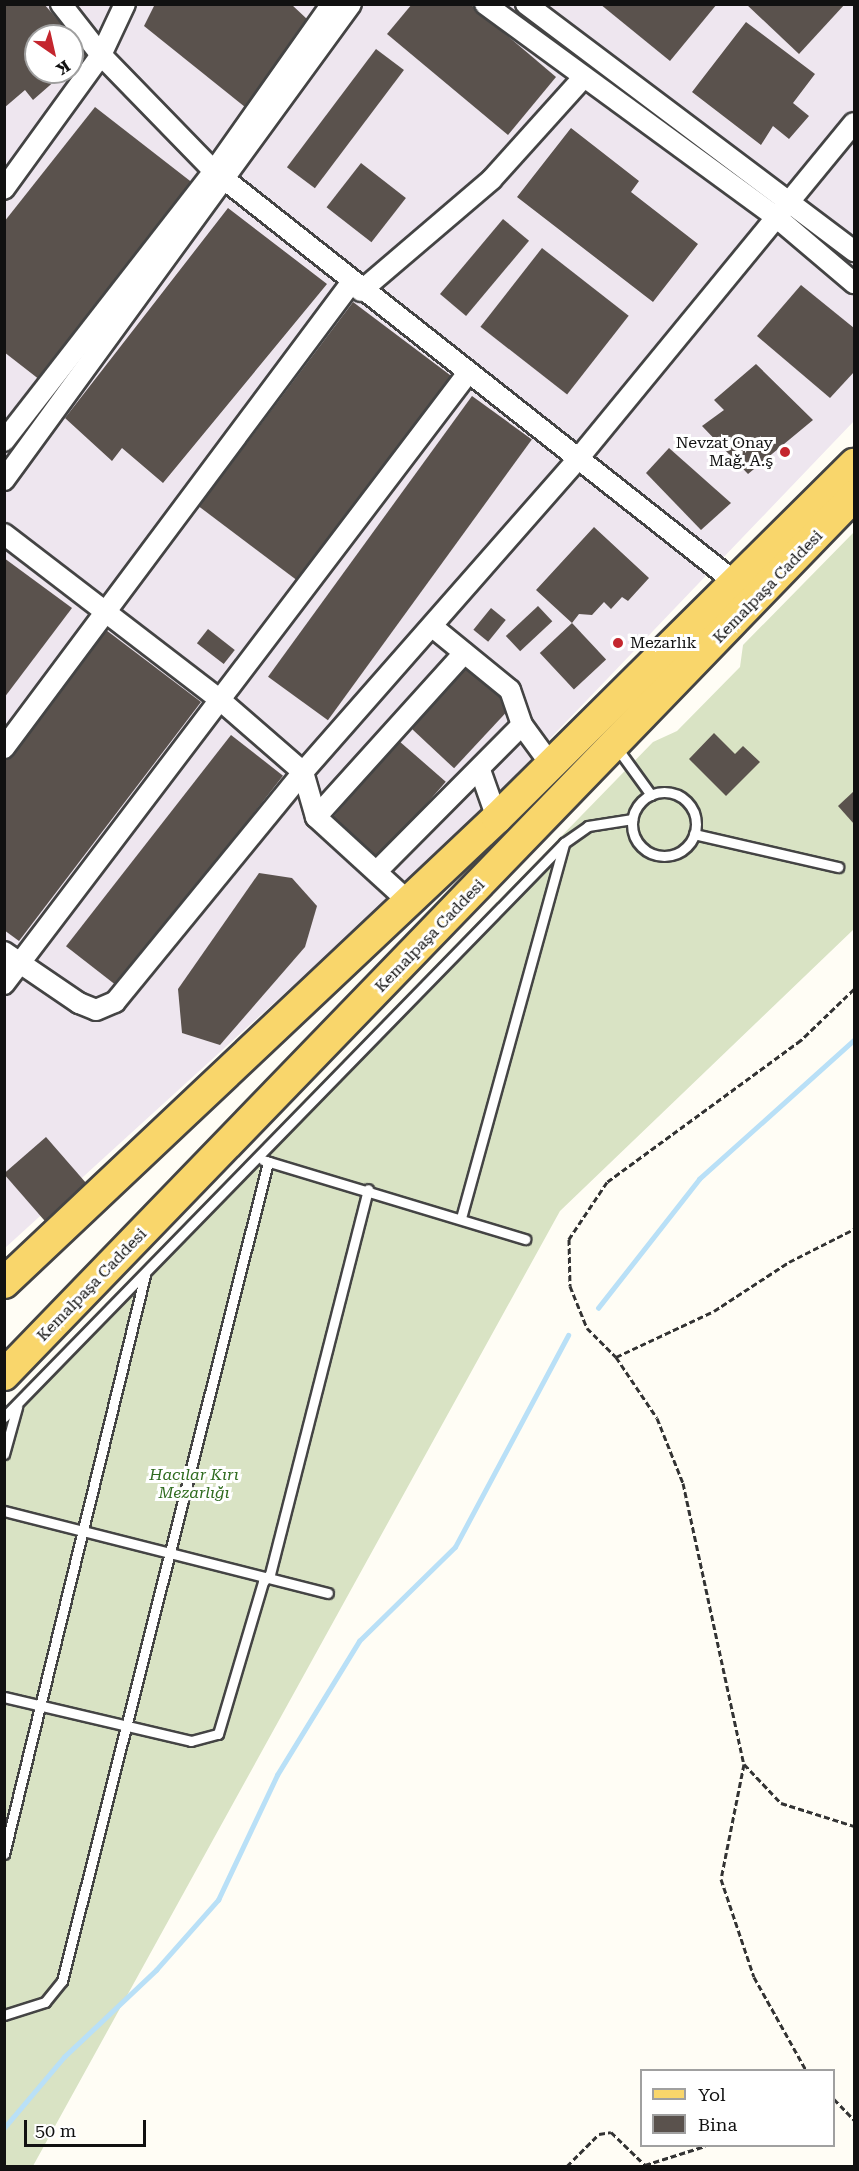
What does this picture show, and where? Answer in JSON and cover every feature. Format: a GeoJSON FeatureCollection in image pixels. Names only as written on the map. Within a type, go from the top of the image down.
{"type":"FeatureCollection","features":[{"type":"Feature","properties":{"kind":"main road","name":"Kemalpaşa Caddesi"},"geometry":{"type":"LineString","coordinates":[[4,1283],[497,818],[549,762],[736,583],[855,464]]}},
{"type":"Feature","properties":{"kind":"main road","name":"Kemalpaşa Caddesi"},"geometry":{"type":"LineString","coordinates":[[4,1375],[855,496]]}},
{"type":"Feature","properties":{"kind":"street"},"geometry":{"type":"LineString","coordinates":[[60,4],[101,55],[220,176],[356,287],[736,583]]}},
{"type":"Feature","properties":{"kind":"street"},"geometry":{"type":"LineString","coordinates":[[6,184],[101,55],[125,4]]}},
{"type":"Feature","properties":{"kind":"street"},"geometry":{"type":"LineString","coordinates":[[4,480],[220,176],[332,4]]}},
{"type":"Feature","properties":{"kind":"street"},"geometry":{"type":"LineString","coordinates":[[4,441],[220,176],[351,4]]}},
{"type":"Feature","properties":{"kind":"street"},"geometry":{"type":"LineString","coordinates":[[485,4],[584,77],[782,209],[855,251]]}},
{"type":"Feature","properties":{"kind":"street"},"geometry":{"type":"LineString","coordinates":[[526,4],[782,209],[855,283]]}},
{"type":"Feature","properties":{"kind":"street"},"geometry":{"type":"LineString","coordinates":[[4,748],[356,287],[492,179],[584,77]]}},
{"type":"Feature","properties":{"kind":"street"},"geometry":{"type":"LineString","coordinates":[[12,958],[96,1010],[115,1002],[303,772],[434,628],[577,460],[855,123]]}},
{"type":"Feature","properties":{"kind":"street"},"geometry":{"type":"LineString","coordinates":[[4,984],[12,958],[219,699],[468,373]]}},
{"type":"Feature","properties":{"kind":"street"},"geometry":{"type":"LineString","coordinates":[[4,534],[106,616],[219,699],[303,772],[316,817],[378,870],[408,901]]}},
{"type":"Feature","properties":{"kind":"street"},"geometry":{"type":"LineString","coordinates":[[434,628],[510,690],[522,725],[549,762]]}},
{"type":"Feature","properties":{"kind":"street"},"geometry":{"type":"LineString","coordinates":[[316,817],[464,653]]}},
{"type":"Feature","properties":{"kind":"street"},"geometry":{"type":"LineString","coordinates":[[378,870],[480,770],[522,725]]}},
{"type":"Feature","properties":{"kind":"street"},"geometry":{"type":"LineString","coordinates":[[480,770],[497,818]]}},
{"type":"Feature","properties":{"kind":"lane"},"geometry":{"type":"LineString","coordinates":[[615,746],[651,795],[681,797],[694,813],[694,834],[672,855],[651,854],[636,840],[632,819]]}},
{"type":"Feature","properties":{"kind":"lane"},"geometry":{"type":"LineString","coordinates":[[4,1417],[564,843],[588,826],[632,819],[651,795]]}},
{"type":"Feature","properties":{"kind":"lane"},"geometry":{"type":"LineString","coordinates":[[694,834],[838,867]]}},
{"type":"Feature","properties":{"kind":"lane"},"geometry":{"type":"LineString","coordinates":[[461,1218],[564,843]]}},
{"type":"Feature","properties":{"kind":"lane"},"geometry":{"type":"LineString","coordinates":[[258,1156],[268,1162],[368,1188],[525,1239]]}},
{"type":"Feature","properties":{"kind":"lane"},"geometry":{"type":"LineString","coordinates":[[4,2015],[45,2002],[62,1981],[268,1162]]}},
{"type":"Feature","properties":{"kind":"lane"},"geometry":{"type":"LineString","coordinates":[[4,1697],[191,1740],[218,1734],[267,1578],[368,1188]]}},
{"type":"Feature","properties":{"kind":"lane"},"geometry":{"type":"LineString","coordinates":[[4,1854],[146,1273]]}},
{"type":"Feature","properties":{"kind":"lane"},"geometry":{"type":"LineString","coordinates":[[4,1454],[17,1404]]}},
{"type":"Feature","properties":{"kind":"lane"},"geometry":{"type":"LineString","coordinates":[[4,1511],[82,1533],[328,1593]]}},
{"type":"Feature","properties":{"kind":"path"},"geometry":{"type":"LineString","coordinates":[[804,2069],[754,1977],[722,1879],[744,1764],[683,1483],[657,1418],[616,1357],[587,1329],[570,1286],[569,1239],[607,1182],[801,1040],[855,989]]}},
{"type":"Feature","properties":{"kind":"path"},"geometry":{"type":"LineString","coordinates":[[616,1357],[714,1311],[789,1262],[855,1229]]}},
{"type":"Feature","properties":{"kind":"path"},"geometry":{"type":"LineString","coordinates":[[744,1764],[781,1803],[855,1826]]}},
{"type":"Feature","properties":{"kind":"path"},"geometry":{"type":"LineString","coordinates":[[835,2100],[855,2120]]}},
{"type":"Feature","properties":{"kind":"path"},"geometry":{"type":"LineString","coordinates":[[567,2166],[599,2134],[611,2132],[646,2166],[699,2147]]}},
{"type":"Feature","properties":{"kind":"shaded area"},"geometry":{"type":"Polygon","coordinates":[[[5,5],[854,5],[854,421],[454,839],[5,1248],[5,5]]]}},
{"type":"Feature","properties":{"kind":"green space","name":"Hacılar Kırı Mezarlığı"},"geometry":{"type":"Polygon","coordinates":[[[854,532],[854,929],[560,1211],[33,2166],[5,2166],[5,1408],[653,742],[677,731],[740,667],[743,645],[854,532]]]}},
{"type":"Feature","properties":{"kind":"building"},"geometry":{"type":"Polygon","coordinates":[[[4,4],[44,4],[62,24],[24,24],[24,84],[51,84],[33,100],[25,90],[4,108],[4,4]]]}},
{"type":"Feature","properties":{"kind":"building"},"geometry":{"type":"Polygon","coordinates":[[[155,4],[291,4],[308,20],[245,107],[144,26],[155,4]]]}},
{"type":"Feature","properties":{"kind":"building"},"geometry":{"type":"Polygon","coordinates":[[[412,4],[470,4],[556,77],[508,135],[387,34],[412,4]]]}},
{"type":"Feature","properties":{"kind":"building"},"geometry":{"type":"Polygon","coordinates":[[[600,4],[717,4],[670,61],[600,4]]]}},
{"type":"Feature","properties":{"kind":"building"},"geometry":{"type":"Polygon","coordinates":[[[746,4],[845,4],[799,54],[746,4]]]}},
{"type":"Feature","properties":{"kind":"building"},"geometry":{"type":"Polygon","coordinates":[[[746,22],[815,74],[793,103],[809,116],[789,139],[773,126],[761,145],[692,92],[746,22]]]}},
{"type":"Feature","properties":{"kind":"building"},"geometry":{"type":"Polygon","coordinates":[[[376,49],[404,70],[315,188],[287,167],[376,49]]]}},
{"type":"Feature","properties":{"kind":"building"},"geometry":{"type":"Polygon","coordinates":[[[95,107],[194,184],[40,380],[4,352],[4,222],[95,107]]]}},
{"type":"Feature","properties":{"kind":"building"},"geometry":{"type":"Polygon","coordinates":[[[571,128],[639,181],[631,192],[698,244],[653,302],[517,197],[571,128]]]}},
{"type":"Feature","properties":{"kind":"building"},"geometry":{"type":"Polygon","coordinates":[[[361,163],[406,198],[371,242],[327,207],[361,163]]]}},
{"type":"Feature","properties":{"kind":"building"},"geometry":{"type":"Polygon","coordinates":[[[228,208],[327,284],[163,483],[122,448],[112,461],[65,418],[228,208]]]}},
{"type":"Feature","properties":{"kind":"building"},"geometry":{"type":"Polygon","coordinates":[[[503,219],[529,241],[466,316],[440,294],[503,219]]]}},
{"type":"Feature","properties":{"kind":"building"},"geometry":{"type":"Polygon","coordinates":[[[542,248],[629,316],[567,395],[480,327],[542,248]]]}},
{"type":"Feature","properties":{"kind":"building"},"geometry":{"type":"Polygon","coordinates":[[[801,285],[854,328],[854,372],[830,398],[757,336],[801,285]]]}},
{"type":"Feature","properties":{"kind":"building"},"geometry":{"type":"Polygon","coordinates":[[[353,302],[454,378],[300,582],[199,506],[353,302]]]}},
{"type":"Feature","properties":{"kind":"building"},"geometry":{"type":"Polygon","coordinates":[[[756,364],[813,420],[748,474],[702,426],[724,410],[714,400],[756,364]]]}},
{"type":"Feature","properties":{"kind":"building"},"geometry":{"type":"Polygon","coordinates":[[[472,396],[532,439],[328,720],[268,677],[472,396]]]}},
{"type":"Feature","properties":{"kind":"building"},"geometry":{"type":"Polygon","coordinates":[[[669,448],[731,503],[701,530],[646,473],[669,448]]]}},
{"type":"Feature","properties":{"kind":"building"},"geometry":{"type":"Polygon","coordinates":[[[594,527],[649,578],[628,601],[622,597],[611,609],[604,602],[592,615],[579,614],[572,623],[536,590],[594,527]]]}},
{"type":"Feature","properties":{"kind":"building"},"geometry":{"type":"Polygon","coordinates":[[[4,558],[72,608],[4,698],[4,558]]]}},
{"type":"Feature","properties":{"kind":"building"},"geometry":{"type":"Polygon","coordinates":[[[538,606],[552,621],[520,651],[506,636],[538,606]]]}},
{"type":"Feature","properties":{"kind":"building"},"geometry":{"type":"Polygon","coordinates":[[[491,608],[506,620],[488,642],[473,630],[491,608]]]}},
{"type":"Feature","properties":{"kind":"building"},"geometry":{"type":"Polygon","coordinates":[[[572,623],[606,660],[574,690],[540,653],[572,623]]]}},
{"type":"Feature","properties":{"kind":"building"},"geometry":{"type":"Polygon","coordinates":[[[208,629],[235,650],[224,664],[197,643],[208,629]]]}},
{"type":"Feature","properties":{"kind":"building"},"geometry":{"type":"Polygon","coordinates":[[[106,630],[201,702],[19,941],[4,930],[4,762],[106,630]]]}},
{"type":"Feature","properties":{"kind":"building"},"geometry":{"type":"Polygon","coordinates":[[[468,661],[514,704],[454,768],[408,725],[468,661]]]}},
{"type":"Feature","properties":{"kind":"building"},"geometry":{"type":"Polygon","coordinates":[[[714,733],[735,754],[743,746],[760,762],[726,796],[689,759],[714,733]]]}},
{"type":"Feature","properties":{"kind":"building"},"geometry":{"type":"Polygon","coordinates":[[[231,735],[283,776],[118,987],[66,946],[231,735]]]}},
{"type":"Feature","properties":{"kind":"building"},"geometry":{"type":"Polygon","coordinates":[[[399,741],[446,782],[379,859],[332,818],[399,741]]]}},
{"type":"Feature","properties":{"kind":"building"},"geometry":{"type":"Polygon","coordinates":[[[854,791],[854,824],[838,806],[854,791]]]}},
{"type":"Feature","properties":{"kind":"building"},"geometry":{"type":"Polygon","coordinates":[[[259,873],[292,878],[317,906],[305,947],[220,1045],[182,1033],[178,989],[259,873]]]}},
{"type":"Feature","properties":{"kind":"building"},"geometry":{"type":"Polygon","coordinates":[[[46,1137],[93,1191],[51,1228],[4,1174],[46,1137]]]}},
{"type":"Feature","properties":{"kind":"waterway"},"geometry":{"type":"LineString","coordinates":[[598,1308],[699,1179],[854,1040]]}},
{"type":"Feature","properties":{"kind":"waterway"},"geometry":{"type":"LineString","coordinates":[[4,2128],[64,2057],[156,1970],[218,1900],[277,1775],[359,1641],[455,1547],[568,1335]]}},
{"type":"Feature","properties":{"kind":"place","name":"Nevzat Onay Mağ. A.ş"},"geometry":{"type":"Point","coordinates":[785,452]}},
{"type":"Feature","properties":{"kind":"place","name":"Mezarlık"},"geometry":{"type":"Point","coordinates":[618,643]}}]}
